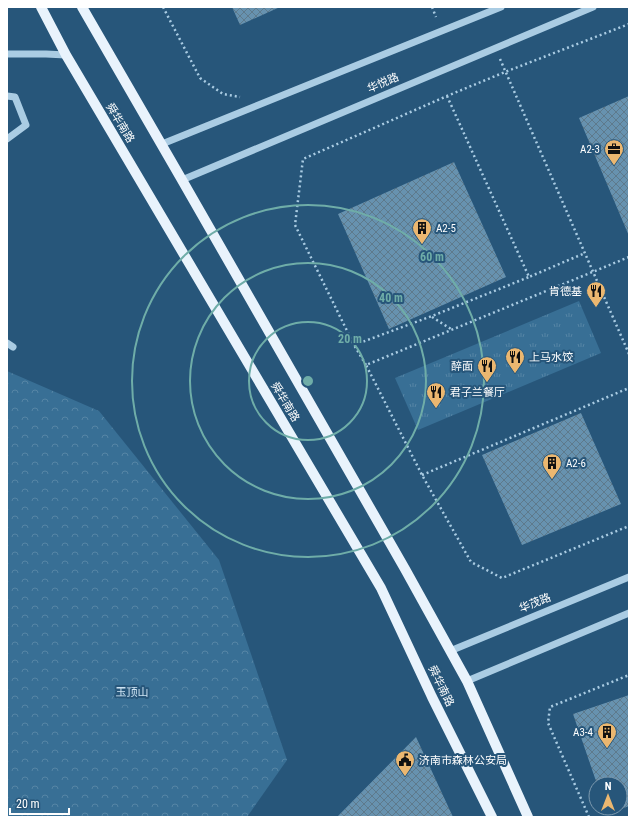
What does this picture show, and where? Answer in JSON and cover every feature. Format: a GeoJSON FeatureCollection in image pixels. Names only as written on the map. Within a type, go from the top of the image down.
{"type":"FeatureCollection","features":[{"type":"Feature","properties":{"kind":"main road","name":"舜华南路"},"geometry":{"type":"LineString","coordinates":[[41,7],[66,55],[381,588],[432,697],[492,817]]}},
{"type":"Feature","properties":{"kind":"main road","name":"舜华南路"},"geometry":{"type":"LineString","coordinates":[[82,7],[162,144],[467,681],[528,817]]}},
{"type":"Feature","properties":{"kind":"street"},"geometry":{"type":"LineString","coordinates":[[162,144],[501,7]]}},
{"type":"Feature","properties":{"kind":"street","name":"华悦路"},"geometry":{"type":"LineString","coordinates":[[182,180],[593,7]]}},
{"type":"Feature","properties":{"kind":"street"},"geometry":{"type":"LineString","coordinates":[[7,54],[66,55]]}},
{"type":"Feature","properties":{"kind":"street"},"geometry":{"type":"LineString","coordinates":[[7,96],[15,96],[26,125],[7,139]]}},
{"type":"Feature","properties":{"kind":"street","name":"华茂路"},"geometry":{"type":"LineString","coordinates":[[450,651],[629,577]]}},
{"type":"Feature","properties":{"kind":"street"},"geometry":{"type":"LineString","coordinates":[[467,681],[629,613]]}},
{"type":"Feature","properties":{"kind":"path"},"geometry":{"type":"LineString","coordinates":[[163,7],[200,78],[222,94],[239,97],[246,94]]}},
{"type":"Feature","properties":{"kind":"path"},"geometry":{"type":"LineString","coordinates":[[432,7],[436,17],[442,14]]}},
{"type":"Feature","properties":{"kind":"path"},"geometry":{"type":"LineString","coordinates":[[629,24],[447,96],[303,159],[295,225],[354,345],[366,365],[422,475],[471,562],[502,578],[629,526]]}},
{"type":"Feature","properties":{"kind":"path"},"geometry":{"type":"LineString","coordinates":[[495,48],[628,347],[629,354]]}},
{"type":"Feature","properties":{"kind":"path"},"geometry":{"type":"LineString","coordinates":[[447,96],[529,277]]}},
{"type":"Feature","properties":{"kind":"path"},"geometry":{"type":"LineString","coordinates":[[354,345],[432,316],[585,253]]}},
{"type":"Feature","properties":{"kind":"path"},"geometry":{"type":"LineString","coordinates":[[366,365],[629,256]]}},
{"type":"Feature","properties":{"kind":"path"},"geometry":{"type":"LineString","coordinates":[[432,316],[452,329]]}},
{"type":"Feature","properties":{"kind":"path"},"geometry":{"type":"LineString","coordinates":[[422,475],[629,388]]}},
{"type":"Feature","properties":{"kind":"path"},"geometry":{"type":"LineString","coordinates":[[589,817],[548,723],[550,707],[629,675]]}},
{"type":"Feature","properties":{"kind":"green space"},"geometry":{"type":"Polygon","coordinates":[[[579,301],[601,353],[418,430],[395,378],[579,301]]]}},
{"type":"Feature","properties":{"kind":"green space","name":"玉顶山"},"geometry":{"type":"Polygon","coordinates":[[[7,371],[99,411],[219,560],[287,760],[247,817],[7,817],[7,371]]]}},
{"type":"Feature","properties":{"kind":"building"},"geometry":{"type":"Polygon","coordinates":[[[232,7],[280,7],[240,25],[232,7]]]}},
{"type":"Feature","properties":{"kind":"building","name":"A2-3"},"geometry":{"type":"Polygon","coordinates":[[[629,96],[629,236],[579,118],[629,96]]]}},
{"type":"Feature","properties":{"kind":"building","name":"A2-5"},"geometry":{"type":"Polygon","coordinates":[[[454,162],[506,277],[389,329],[338,214],[454,162]]]}},
{"type":"Feature","properties":{"kind":"building","name":"A2-6"},"geometry":{"type":"Polygon","coordinates":[[[581,413],[621,504],[522,545],[482,455],[581,413]]]}},
{"type":"Feature","properties":{"kind":"building","name":"A3-4"},"geometry":{"type":"Polygon","coordinates":[[[629,695],[629,806],[628,776],[594,776],[573,714],[629,695]]]}},
{"type":"Feature","properties":{"kind":"building","name":"济南市森林公安局"},"geometry":{"type":"Polygon","coordinates":[[[416,737],[453,817],[337,817],[416,737]]]}},
{"type":"Feature","properties":{"kind":"place","name":"A2-3"},"geometry":{"type":"Point","coordinates":[614,166]}},
{"type":"Feature","properties":{"kind":"place","name":"A2-5"},"geometry":{"type":"Point","coordinates":[422,245]}},
{"type":"Feature","properties":{"kind":"place","name":"肯德基"},"geometry":{"type":"Point","coordinates":[596,308]}},
{"type":"Feature","properties":{"kind":"place","name":"上马水饺"},"geometry":{"type":"Point","coordinates":[515,374]}},
{"type":"Feature","properties":{"kind":"place","name":"醉面"},"geometry":{"type":"Point","coordinates":[487,383]}},
{"type":"Feature","properties":{"kind":"place","name":"君子兰餐厅"},"geometry":{"type":"Point","coordinates":[436,409]}},
{"type":"Feature","properties":{"kind":"place","name":"A2-6"},"geometry":{"type":"Point","coordinates":[552,480]}},
{"type":"Feature","properties":{"kind":"place","name":"A3-4"},"geometry":{"type":"Point","coordinates":[607,749]}},
{"type":"Feature","properties":{"kind":"place","name":"济南市森林公安局"},"geometry":{"type":"Point","coordinates":[405,777]}}]}
